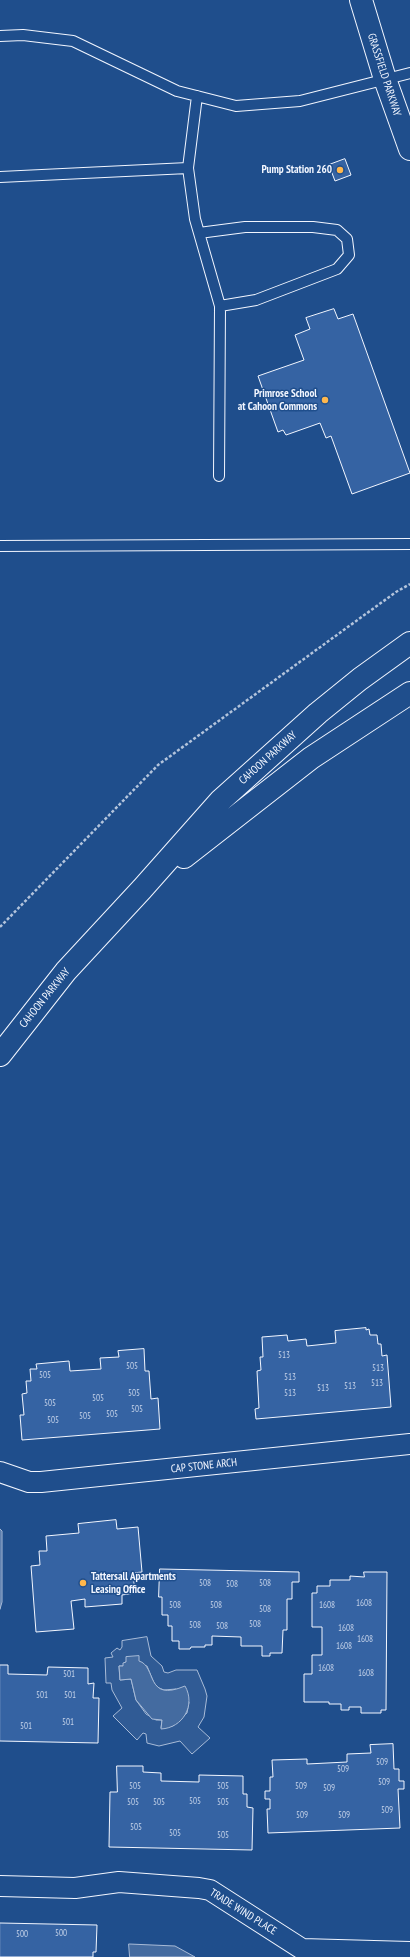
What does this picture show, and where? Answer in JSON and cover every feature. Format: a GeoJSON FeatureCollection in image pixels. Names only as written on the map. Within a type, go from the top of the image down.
{"type":"FeatureCollection","features":[{"type":"Feature","properties":{"kind":"street","name":"GRASSFIELD PARKWAY"},"geometry":{"type":"LineString","coordinates":[[361,0],[385,79],[410,149]]}},
{"type":"Feature","properties":{"kind":"street","name":"CAHOON PARKWAY"},"geometry":{"type":"LineString","coordinates":[[0,1055],[66,971],[142,889],[220,801],[324,708],[360,679],[410,643]]}},
{"type":"Feature","properties":{"kind":"street","name":"CAHOON PARKWAY"},"geometry":{"type":"LineString","coordinates":[[142,889],[311,758],[410,693]]}},
{"type":"Feature","properties":{"kind":"street","name":"CAP STONE ARCH"},"geometry":{"type":"LineString","coordinates":[[0,1472],[29,1482],[41,1482],[410,1444]]}},
{"type":"Feature","properties":{"kind":"street","name":"TRADE WIND PLACE"},"geometry":{"type":"LineString","coordinates":[[0,1886],[75,1888],[119,1882],[199,1888],[210,1890],[302,1949],[410,1952]]}},
{"type":"Feature","properties":{"kind":"lane"},"geometry":{"type":"LineString","coordinates":[[0,36],[23,35],[74,41],[177,91],[236,106],[300,101],[410,73]]}},
{"type":"Feature","properties":{"kind":"lane"},"geometry":{"type":"LineString","coordinates":[[197,96],[188,168],[195,219],[220,306],[219,476]]}},
{"type":"Feature","properties":{"kind":"lane"},"geometry":{"type":"LineString","coordinates":[[0,177],[188,168]]}},
{"type":"Feature","properties":{"kind":"lane"},"geometry":{"type":"LineString","coordinates":[[199,232],[245,228],[313,227],[337,230],[346,238],[349,255],[337,269],[256,300],[220,306]]}},
{"type":"Feature","properties":{"kind":"lane"},"geometry":{"type":"LineString","coordinates":[[0,546],[410,544]]}},
{"type":"Feature","properties":{"kind":"path"},"geometry":{"type":"LineString","coordinates":[[0,927],[158,765],[396,592],[410,584]]}},
{"type":"Feature","properties":{"kind":"shaded area"},"geometry":{"type":"Polygon","coordinates":[[[0,1529],[2,1531],[2,1602],[0,1609],[0,1529]]]}},
{"type":"Feature","properties":{"kind":"shaded area"},"geometry":{"type":"Polygon","coordinates":[[[147,1637],[151,1656],[162,1666],[164,1672],[168,1673],[176,1670],[197,1670],[207,1696],[204,1717],[198,1727],[210,1738],[192,1754],[180,1741],[159,1746],[147,1743],[146,1734],[143,1733],[137,1740],[113,1716],[122,1708],[112,1690],[111,1683],[106,1683],[105,1658],[113,1657],[111,1653],[117,1648],[120,1650],[122,1647],[122,1641],[147,1637]],[[126,1662],[124,1666],[119,1666],[120,1680],[131,1679],[136,1700],[146,1714],[156,1720],[162,1720],[161,1728],[173,1726],[187,1713],[189,1702],[176,1689],[164,1690],[159,1688],[154,1683],[147,1666],[126,1662]]]}},
{"type":"Feature","properties":{"kind":"shaded area"},"geometry":{"type":"Polygon","coordinates":[[[139,1656],[139,1661],[145,1664],[158,1687],[163,1690],[172,1690],[185,1686],[188,1693],[188,1708],[181,1720],[176,1725],[161,1729],[162,1720],[152,1719],[136,1700],[131,1679],[120,1680],[119,1666],[123,1666],[123,1663],[126,1662],[126,1657],[139,1656]]]}},
{"type":"Feature","properties":{"kind":"shaded area"},"geometry":{"type":"Polygon","coordinates":[[[129,1944],[175,1946],[195,1957],[130,1957],[129,1944]]]}},
{"type":"Feature","properties":{"kind":"building","name":"Pump Station 260"},"geometry":{"type":"Polygon","coordinates":[[[345,159],[351,175],[335,181],[329,165],[345,159]]]}},
{"type":"Feature","properties":{"kind":"building","name":"Primrose School at Cahoon Commons"},"geometry":{"type":"Polygon","coordinates":[[[334,309],[338,319],[353,314],[410,473],[352,494],[331,436],[326,438],[320,423],[286,435],[283,430],[278,432],[258,376],[304,360],[295,335],[310,329],[306,318],[334,309]]]}},
{"type":"Feature","properties":{"kind":"building"},"geometry":{"type":"Polygon","coordinates":[[[366,1328],[366,1330],[369,1329],[370,1335],[377,1335],[378,1344],[381,1344],[382,1356],[387,1355],[391,1407],[256,1419],[255,1409],[259,1408],[257,1371],[261,1370],[260,1357],[263,1357],[262,1337],[287,1335],[288,1341],[306,1339],[307,1346],[336,1343],[335,1331],[366,1328]]]}},
{"type":"Feature","properties":{"kind":"building"},"geometry":{"type":"Polygon","coordinates":[[[144,1349],[145,1371],[149,1371],[151,1399],[158,1398],[160,1429],[22,1440],[20,1415],[24,1415],[22,1394],[27,1393],[26,1381],[31,1381],[30,1369],[37,1369],[36,1364],[69,1361],[70,1371],[101,1369],[100,1358],[119,1357],[118,1351],[144,1349]]]}},
{"type":"Feature","properties":{"kind":"building","name":"Tattersall Apartments Leasing Office"},"geometry":{"type":"Polygon","coordinates":[[[116,1520],[117,1529],[138,1527],[142,1572],[133,1573],[135,1593],[122,1595],[122,1604],[85,1607],[85,1599],[71,1601],[74,1629],[36,1632],[31,1566],[40,1565],[39,1551],[47,1551],[46,1536],[79,1533],[78,1524],[116,1520]]]}},
{"type":"Feature","properties":{"kind":"building"},"geometry":{"type":"Polygon","coordinates":[[[160,1569],[299,1572],[299,1582],[292,1582],[292,1599],[287,1599],[287,1630],[283,1630],[282,1653],[270,1653],[270,1656],[262,1656],[262,1646],[241,1646],[241,1637],[212,1636],[212,1645],[205,1645],[205,1647],[191,1647],[190,1649],[179,1649],[179,1641],[172,1641],[172,1626],[168,1626],[168,1615],[162,1615],[162,1597],[159,1597],[160,1569]]]}},
{"type":"Feature","properties":{"kind":"building"},"geometry":{"type":"Polygon","coordinates":[[[364,1572],[387,1572],[386,1710],[381,1710],[381,1713],[361,1713],[361,1707],[349,1707],[349,1710],[341,1710],[341,1704],[329,1704],[329,1702],[304,1702],[304,1674],[312,1674],[312,1655],[322,1655],[322,1627],[312,1627],[312,1593],[317,1593],[317,1586],[330,1586],[330,1580],[350,1580],[350,1576],[364,1577],[364,1572]]]}},
{"type":"Feature","properties":{"kind":"building"},"geometry":{"type":"Polygon","coordinates":[[[0,1665],[8,1665],[8,1674],[47,1675],[48,1667],[88,1668],[88,1684],[94,1683],[93,1698],[99,1698],[98,1743],[0,1741],[0,1665]]]}},
{"type":"Feature","properties":{"kind":"building"},"geometry":{"type":"Polygon","coordinates":[[[393,1744],[394,1769],[399,1769],[399,1781],[404,1781],[404,1789],[398,1789],[400,1828],[268,1833],[267,1809],[270,1809],[270,1799],[265,1799],[265,1791],[270,1791],[270,1777],[273,1777],[272,1760],[307,1759],[307,1764],[347,1762],[347,1754],[371,1753],[370,1745],[393,1744]]]}},
{"type":"Feature","properties":{"kind":"building"},"geometry":{"type":"Polygon","coordinates":[[[117,1766],[143,1766],[143,1772],[161,1773],[161,1781],[199,1782],[199,1775],[243,1776],[243,1794],[247,1794],[247,1807],[253,1808],[252,1850],[109,1847],[110,1792],[117,1792],[117,1766]]]}},
{"type":"Feature","properties":{"kind":"building"},"geometry":{"type":"Polygon","coordinates":[[[0,1923],[97,1925],[96,1952],[93,1952],[93,1957],[0,1957],[0,1923]]]}},
{"type":"Feature","properties":{"kind":"place","name":"Pump Station 260"},"geometry":{"type":"Point","coordinates":[340,170]}},
{"type":"Feature","properties":{"kind":"place","name":"Primrose School at Cahoon Commons"},"geometry":{"type":"Point","coordinates":[325,400]}},
{"type":"Feature","properties":{"kind":"place","name":"Tattersall Apartments Leasing Office"},"geometry":{"type":"Point","coordinates":[83,1583]}}]}
